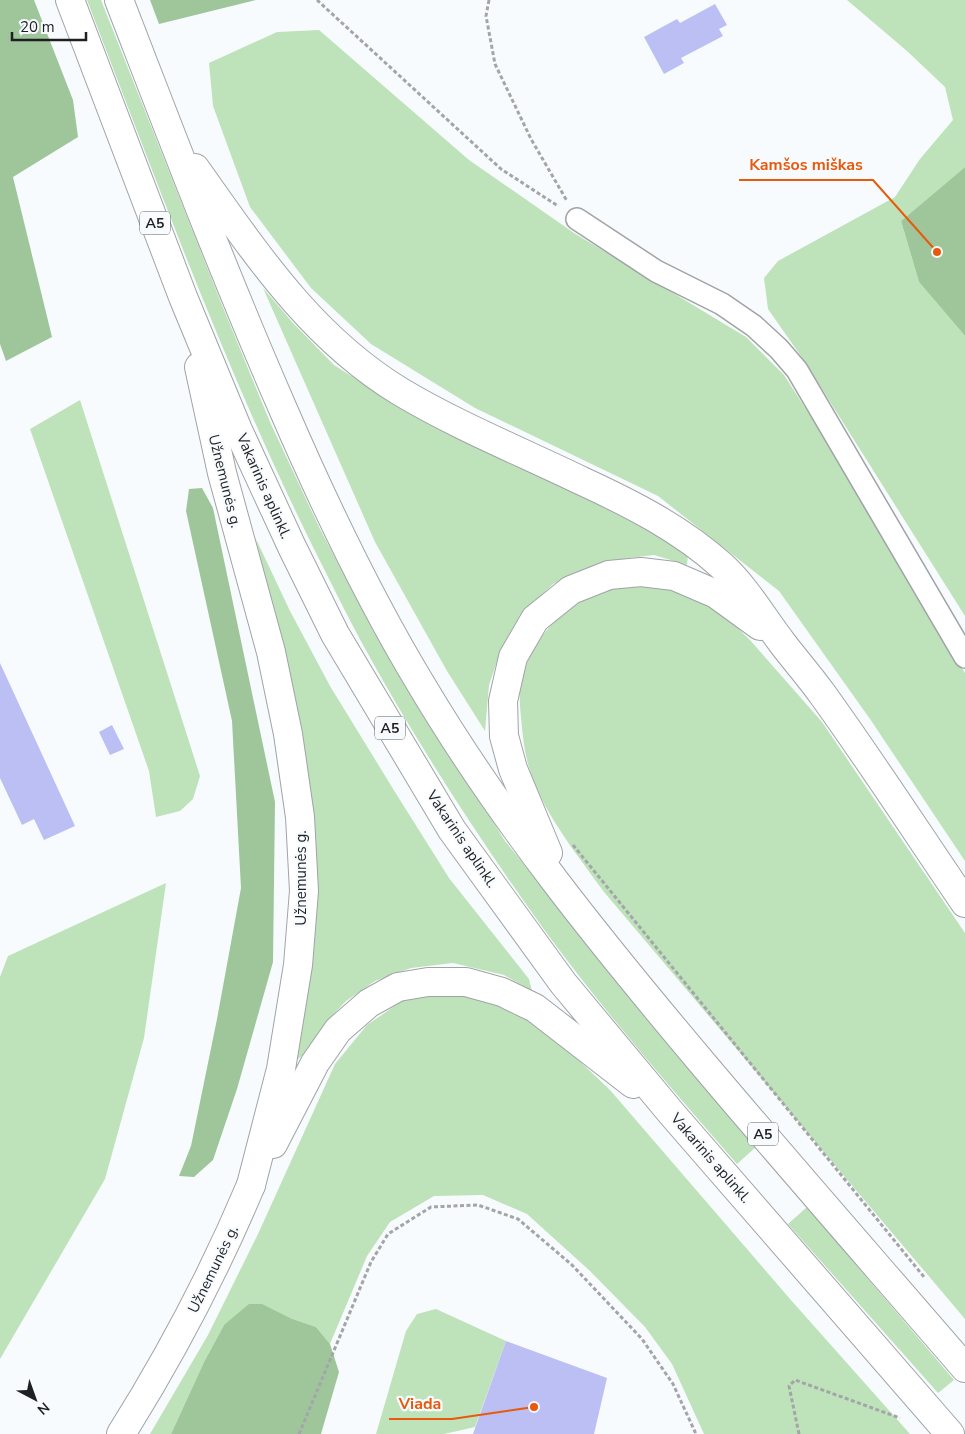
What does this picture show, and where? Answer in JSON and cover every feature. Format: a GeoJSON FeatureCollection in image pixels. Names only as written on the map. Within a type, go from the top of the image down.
{"type":"FeatureCollection","features":[{"type":"Feature","properties":{"kind":"main road","name":"Vakarinis aplinkl."},"geometry":{"type":"LineString","coordinates":[[70,0],[183,297],[238,430],[335,634],[390,729],[452,830],[551,967],[916,1413],[950,1434]]}},
{"type":"Feature","properties":{"kind":"main road","name":"A5"},"geometry":{"type":"LineString","coordinates":[[119,0],[244,320],[312,476],[353,561],[420,684],[477,774],[566,897],[633,981],[720,1084],[965,1368]]}},
{"type":"Feature","properties":{"kind":"main road"},"geometry":{"type":"LineString","coordinates":[[171,134],[266,268],[323,332],[358,361],[399,390],[440,414],[631,504],[680,534],[723,567],[747,595],[823,695],[965,903]]}},
{"type":"Feature","properties":{"kind":"main road","name":"Užnemunės g."},"geometry":{"type":"LineString","coordinates":[[121,1434],[155,1381],[193,1310],[225,1247],[251,1185],[281,1069],[298,965],[304,891],[300,817],[288,734],[271,652],[222,473],[183,297]]}},
{"type":"Feature","properties":{"kind":"main road"},"geometry":{"type":"LineString","coordinates":[[566,897],[513,769],[504,736],[503,701],[513,657],[535,619],[571,590],[609,575],[641,572],[674,576],[716,594],[780,640]]}},
{"type":"Feature","properties":{"kind":"main road"},"geometry":{"type":"LineString","coordinates":[[251,1185],[315,1063],[338,1030],[370,1003],[398,987],[428,982],[466,982],[502,992],[535,1008],[672,1114]]}},
{"type":"Feature","properties":{"kind":"street"},"geometry":{"type":"LineString","coordinates":[[578,219],[656,271],[722,304],[754,326],[779,349],[797,370],[965,657]]}},
{"type":"Feature","properties":{"kind":"path"},"geometry":{"type":"LineString","coordinates":[[317,0],[501,169],[578,219]]}},
{"type":"Feature","properties":{"kind":"path"},"geometry":{"type":"LineString","coordinates":[[489,0],[486,16],[495,64],[531,139],[578,219]]}},
{"type":"Feature","properties":{"kind":"path"},"geometry":{"type":"LineString","coordinates":[[572,843],[928,1282]]}},
{"type":"Feature","properties":{"kind":"path"},"geometry":{"type":"LineString","coordinates":[[299,1434],[371,1262],[388,1234],[430,1207],[478,1205],[518,1219],[578,1272],[642,1339],[673,1384],[696,1434]]}},
{"type":"Feature","properties":{"kind":"path"},"geometry":{"type":"LineString","coordinates":[[798,1434],[789,1386],[795,1380],[916,1413]]}},
{"type":"Feature","properties":{"kind":"green space"},"geometry":{"type":"Polygon","coordinates":[[[0,0],[34,0],[73,100],[78,137],[13,177],[52,337],[6,361],[0,344],[0,0]]]}},
{"type":"Feature","properties":{"kind":"green space"},"geometry":{"type":"Polygon","coordinates":[[[87,0],[101,0],[270,422],[320,529],[374,632],[505,841],[756,1147],[737,1164],[664,1080],[570,965],[548,935],[451,793],[363,645],[259,433],[170,217],[87,0]]]}},
{"type":"Feature","properties":{"kind":"green space"},"geometry":{"type":"Polygon","coordinates":[[[150,0],[256,0],[159,24],[150,0]]]}},
{"type":"Feature","properties":{"kind":"green space"},"geometry":{"type":"Polygon","coordinates":[[[847,0],[965,0],[965,167],[901,221],[919,282],[965,336],[965,616],[803,359],[768,309],[764,278],[778,261],[895,197],[920,159],[953,120],[945,87],[907,51],[847,0]]]}},
{"type":"Feature","properties":{"kind":"green space"},"geometry":{"type":"Polygon","coordinates":[[[319,30],[469,160],[574,233],[746,337],[784,375],[822,434],[965,673],[965,861],[870,719],[779,591],[658,496],[475,408],[371,344],[311,288],[250,207],[213,106],[209,63],[277,32],[319,30]]]}},
{"type":"Feature","properties":{"kind":"green space"},"geometry":{"type":"Polygon","coordinates":[[[965,167],[965,336],[919,282],[901,221],[965,167]]]}},
{"type":"Feature","properties":{"kind":"green space"},"geometry":{"type":"Polygon","coordinates":[[[263,288],[293,323],[334,365],[387,399],[457,437],[612,509],[688,554],[687,565],[654,555],[629,558],[585,569],[553,584],[520,615],[501,649],[489,685],[485,731],[447,671],[375,542],[263,288]]]}},
{"type":"Feature","properties":{"kind":"green space"},"geometry":{"type":"Polygon","coordinates":[[[80,400],[200,776],[193,799],[180,811],[156,817],[149,771],[30,429],[80,400]]]}},
{"type":"Feature","properties":{"kind":"green space"},"geometry":{"type":"Polygon","coordinates":[[[202,488],[213,508],[275,802],[273,962],[237,1089],[213,1160],[194,1177],[179,1176],[191,1146],[241,888],[232,721],[186,511],[189,489],[202,488]]]}},
{"type":"Feature","properties":{"kind":"green space"},"geometry":{"type":"Polygon","coordinates":[[[256,539],[290,611],[330,686],[449,878],[529,979],[532,991],[504,975],[453,963],[411,968],[375,981],[346,1001],[326,1022],[308,1051],[293,1063],[310,980],[315,913],[281,653],[256,539]]]}},
{"type":"Feature","properties":{"kind":"green space"},"geometry":{"type":"Polygon","coordinates":[[[632,583],[655,584],[696,598],[725,616],[750,640],[822,722],[965,933],[965,1319],[604,892],[557,826],[535,784],[525,750],[520,700],[521,683],[532,652],[551,625],[576,604],[606,589],[632,583]]]}},
{"type":"Feature","properties":{"kind":"green space"},"geometry":{"type":"Polygon","coordinates":[[[166,883],[144,1038],[105,1179],[0,1359],[0,977],[8,956],[166,883]]]}},
{"type":"Feature","properties":{"kind":"green space"},"geometry":{"type":"Polygon","coordinates":[[[440,992],[479,999],[514,1012],[549,1032],[610,1090],[790,1299],[910,1434],[704,1434],[672,1364],[645,1327],[590,1271],[527,1214],[483,1195],[434,1196],[390,1222],[367,1256],[330,1344],[316,1327],[290,1318],[224,1325],[204,1362],[171,1434],[150,1434],[208,1335],[258,1234],[335,1064],[367,1025],[405,999],[440,992]]]}},
{"type":"Feature","properties":{"kind":"green space"},"geometry":{"type":"Polygon","coordinates":[[[807,1207],[954,1380],[938,1393],[788,1224],[807,1207]]]}},
{"type":"Feature","properties":{"kind":"green space"},"geometry":{"type":"Polygon","coordinates":[[[249,1304],[262,1304],[290,1318],[316,1327],[330,1344],[339,1372],[321,1434],[171,1434],[204,1362],[224,1325],[249,1304]]]}},
{"type":"Feature","properties":{"kind":"green space"},"geometry":{"type":"Polygon","coordinates":[[[436,1309],[506,1341],[475,1427],[444,1434],[376,1434],[406,1331],[417,1314],[436,1309]]]}},
{"type":"Feature","properties":{"kind":"building"},"geometry":{"type":"Polygon","coordinates":[[[715,4],[727,25],[719,29],[723,36],[681,58],[684,63],[664,74],[644,37],[677,19],[680,23],[715,4]]]}},
{"type":"Feature","properties":{"kind":"building"},"geometry":{"type":"Polygon","coordinates":[[[0,663],[75,826],[44,840],[34,819],[22,825],[0,778],[0,663]]]}},
{"type":"Feature","properties":{"kind":"building"},"geometry":{"type":"Polygon","coordinates":[[[112,725],[124,749],[110,755],[99,732],[112,725]]]}},
{"type":"Feature","properties":{"kind":"building"},"geometry":{"type":"Polygon","coordinates":[[[506,1341],[607,1378],[594,1434],[473,1434],[506,1341]]]}},
{"type":"Feature","properties":{"kind":"place","name":"Kamšos miškas"},"geometry":{"type":"Point","coordinates":[937,252]}},
{"type":"Feature","properties":{"kind":"place","name":"Viada"},"geometry":{"type":"Point","coordinates":[534,1407]}}]}
